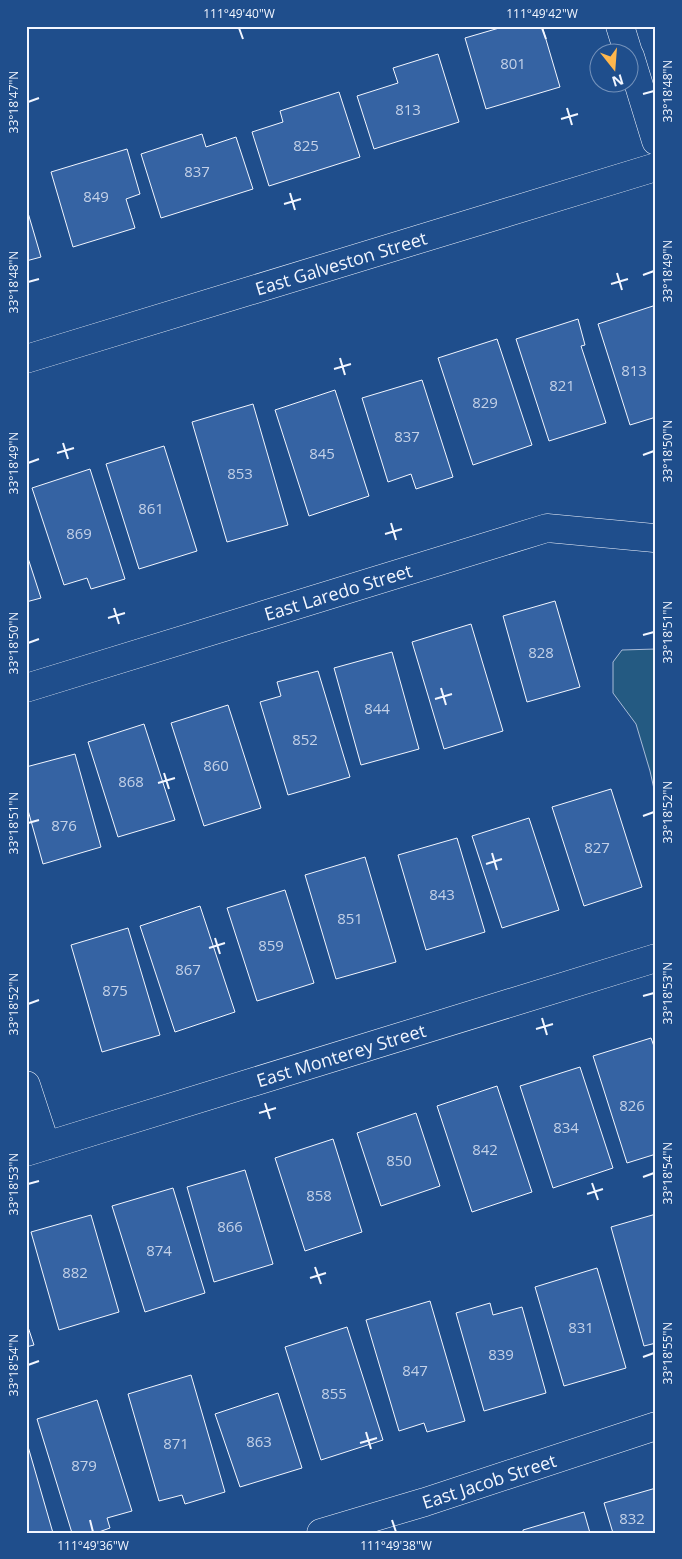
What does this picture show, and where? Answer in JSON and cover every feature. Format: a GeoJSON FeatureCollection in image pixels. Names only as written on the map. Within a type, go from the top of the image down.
{"type":"FeatureCollection","features":[{"type":"Feature","properties":{"kind":"street"},"geometry":{"type":"LineString","coordinates":[[620,26],[625,42]]}},
{"type":"Feature","properties":{"kind":"street"},"geometry":{"type":"LineString","coordinates":[[640,89],[656,141]]}},
{"type":"Feature","properties":{"kind":"street","name":"East Galveston Street"},"geometry":{"type":"LineString","coordinates":[[26,359],[656,167]]}},
{"type":"Feature","properties":{"kind":"street","name":"East Laredo Street"},"geometry":{"type":"LineString","coordinates":[[26,688],[547,528],[654,538]]}},
{"type":"Feature","properties":{"kind":"street","name":"East Monterey Street"},"geometry":{"type":"LineString","coordinates":[[36,1149],[656,958]]}},
{"type":"Feature","properties":{"kind":"street"},"geometry":{"type":"LineString","coordinates":[[26,1086],[36,1149]]}},
{"type":"Feature","properties":{"kind":"street","name":"East Jacob Street"},"geometry":{"type":"LineString","coordinates":[[322,1533],[424,1502],[656,1426]]}},
{"type":"Feature","properties":{"kind":"shaded area"},"geometry":{"type":"Polygon","coordinates":[[[656,649],[656,798],[636,724],[613,693],[613,662],[622,650],[656,649]]]}},
{"type":"Feature","properties":{"kind":"building"},"geometry":{"type":"Polygon","coordinates":[[[506,26],[542,26],[560,87],[486,109],[465,38],[506,26]]]}},
{"type":"Feature","properties":{"kind":"building"},"geometry":{"type":"Polygon","coordinates":[[[438,54],[459,122],[374,149],[357,96],[398,83],[393,68],[438,54]]]}},
{"type":"Feature","properties":{"kind":"building"},"geometry":{"type":"Polygon","coordinates":[[[339,92],[360,157],[269,186],[252,132],[283,122],[280,111],[339,92]]]}},
{"type":"Feature","properties":{"kind":"building"},"geometry":{"type":"Polygon","coordinates":[[[202,134],[206,147],[236,137],[253,189],[161,218],[141,154],[202,134]]]}},
{"type":"Feature","properties":{"kind":"building"},"geometry":{"type":"Polygon","coordinates":[[[127,149],[140,194],[126,199],[135,228],[73,247],[51,172],[127,149]]]}},
{"type":"Feature","properties":{"kind":"building"},"geometry":{"type":"Polygon","coordinates":[[[26,206],[41,257],[26,261],[26,206]]]}},
{"type":"Feature","properties":{"kind":"building"},"geometry":{"type":"Polygon","coordinates":[[[656,305],[656,417],[630,425],[598,324],[656,305]]]}},
{"type":"Feature","properties":{"kind":"building"},"geometry":{"type":"Polygon","coordinates":[[[578,319],[585,345],[581,346],[606,423],[549,441],[516,339],[578,319]]]}},
{"type":"Feature","properties":{"kind":"building"},"geometry":{"type":"Polygon","coordinates":[[[497,339],[532,445],[473,465],[438,358],[497,339]]]}},
{"type":"Feature","properties":{"kind":"building"},"geometry":{"type":"Polygon","coordinates":[[[422,380],[453,477],[416,489],[411,474],[388,482],[362,398],[422,380]]]}},
{"type":"Feature","properties":{"kind":"building"},"geometry":{"type":"Polygon","coordinates":[[[335,390],[369,496],[309,516],[275,410],[335,390]]]}},
{"type":"Feature","properties":{"kind":"building"},"geometry":{"type":"Polygon","coordinates":[[[253,404],[288,525],[227,542],[192,422],[253,404]]]}},
{"type":"Feature","properties":{"kind":"building"},"geometry":{"type":"Polygon","coordinates":[[[164,446],[197,551],[139,569],[106,464],[164,446]]]}},
{"type":"Feature","properties":{"kind":"building"},"geometry":{"type":"Polygon","coordinates":[[[90,469],[125,579],[91,589],[87,578],[64,585],[32,488],[90,469]]]}},
{"type":"Feature","properties":{"kind":"building"},"geometry":{"type":"Polygon","coordinates":[[[26,552],[41,598],[26,602],[26,552]]]}},
{"type":"Feature","properties":{"kind":"building"},"geometry":{"type":"Polygon","coordinates":[[[555,601],[580,687],[527,702],[503,616],[555,601]]]}},
{"type":"Feature","properties":{"kind":"building"},"geometry":{"type":"Polygon","coordinates":[[[471,624],[503,731],[444,749],[412,642],[471,624]]]}},
{"type":"Feature","properties":{"kind":"building"},"geometry":{"type":"Polygon","coordinates":[[[392,652],[419,749],[361,765],[334,668],[392,652]]]}},
{"type":"Feature","properties":{"kind":"building"},"geometry":{"type":"Polygon","coordinates":[[[318,671],[350,777],[288,795],[260,702],[281,696],[277,682],[318,671]]]}},
{"type":"Feature","properties":{"kind":"building"},"geometry":{"type":"Polygon","coordinates":[[[228,705],[261,808],[204,826],[171,723],[228,705]]]}},
{"type":"Feature","properties":{"kind":"building"},"geometry":{"type":"Polygon","coordinates":[[[144,724],[175,820],[118,837],[88,742],[144,724]]]}},
{"type":"Feature","properties":{"kind":"building"},"geometry":{"type":"Polygon","coordinates":[[[75,754],[101,847],[43,864],[26,803],[26,767],[75,754]]]}},
{"type":"Feature","properties":{"kind":"building"},"geometry":{"type":"Polygon","coordinates":[[[611,789],[642,887],[584,906],[552,807],[611,789]]]}},
{"type":"Feature","properties":{"kind":"building"},"geometry":{"type":"Polygon","coordinates":[[[529,818],[559,910],[502,928],[472,836],[529,818]]]}},
{"type":"Feature","properties":{"kind":"building"},"geometry":{"type":"Polygon","coordinates":[[[457,838],[485,932],[426,950],[398,855],[457,838]]]}},
{"type":"Feature","properties":{"kind":"building"},"geometry":{"type":"Polygon","coordinates":[[[365,857],[396,962],[336,979],[305,875],[365,857]]]}},
{"type":"Feature","properties":{"kind":"building"},"geometry":{"type":"Polygon","coordinates":[[[285,890],[314,983],[257,1001],[227,908],[285,890]]]}},
{"type":"Feature","properties":{"kind":"building"},"geometry":{"type":"Polygon","coordinates":[[[200,906],[235,1012],[175,1032],[140,926],[200,906]]]}},
{"type":"Feature","properties":{"kind":"building"},"geometry":{"type":"Polygon","coordinates":[[[128,928],[160,1035],[102,1052],[71,945],[128,928]]]}},
{"type":"Feature","properties":{"kind":"building"},"geometry":{"type":"Polygon","coordinates":[[[651,1038],[656,1052],[656,1154],[627,1163],[593,1056],[651,1038]]]}},
{"type":"Feature","properties":{"kind":"building"},"geometry":{"type":"Polygon","coordinates":[[[580,1067],[613,1168],[553,1188],[520,1086],[580,1067]]]}},
{"type":"Feature","properties":{"kind":"building"},"geometry":{"type":"Polygon","coordinates":[[[497,1086],[532,1192],[472,1212],[437,1106],[497,1086]]]}},
{"type":"Feature","properties":{"kind":"building"},"geometry":{"type":"Polygon","coordinates":[[[416,1113],[440,1186],[381,1206],[357,1133],[416,1113]]]}},
{"type":"Feature","properties":{"kind":"building"},"geometry":{"type":"Polygon","coordinates":[[[333,1139],[362,1232],[305,1251],[275,1158],[333,1139]]]}},
{"type":"Feature","properties":{"kind":"building"},"geometry":{"type":"Polygon","coordinates":[[[245,1170],[273,1264],[214,1282],[187,1187],[245,1170]]]}},
{"type":"Feature","properties":{"kind":"building"},"geometry":{"type":"Polygon","coordinates":[[[173,1188],[205,1293],[145,1312],[112,1206],[173,1188]]]}},
{"type":"Feature","properties":{"kind":"building"},"geometry":{"type":"Polygon","coordinates":[[[656,1214],[656,1343],[644,1346],[611,1227],[656,1214]]]}},
{"type":"Feature","properties":{"kind":"building"},"geometry":{"type":"Polygon","coordinates":[[[91,1215],[119,1312],[59,1330],[31,1232],[91,1215]]]}},
{"type":"Feature","properties":{"kind":"building"},"geometry":{"type":"Polygon","coordinates":[[[597,1268],[626,1368],[564,1386],[535,1287],[597,1268]]]}},
{"type":"Feature","properties":{"kind":"building"},"geometry":{"type":"Polygon","coordinates":[[[430,1301],[465,1421],[427,1432],[424,1423],[399,1431],[366,1320],[430,1301]]]}},
{"type":"Feature","properties":{"kind":"building"},"geometry":{"type":"Polygon","coordinates":[[[490,1303],[493,1315],[522,1307],[546,1393],[484,1411],[456,1313],[490,1303]]]}},
{"type":"Feature","properties":{"kind":"building"},"geometry":{"type":"Polygon","coordinates":[[[26,1321],[34,1345],[26,1347],[26,1321]]]}},
{"type":"Feature","properties":{"kind":"building"},"geometry":{"type":"Polygon","coordinates":[[[347,1327],[383,1440],[321,1460],[285,1347],[347,1327]]]}},
{"type":"Feature","properties":{"kind":"building"},"geometry":{"type":"Polygon","coordinates":[[[191,1375],[225,1492],[185,1504],[182,1495],[159,1501],[128,1394],[191,1375]]]}},
{"type":"Feature","properties":{"kind":"building"},"geometry":{"type":"Polygon","coordinates":[[[278,1393],[302,1468],[240,1487],[215,1414],[278,1393]]]}},
{"type":"Feature","properties":{"kind":"building"},"geometry":{"type":"Polygon","coordinates":[[[97,1400],[132,1511],[107,1518],[110,1528],[96,1533],[72,1533],[37,1419],[97,1400]]]}},
{"type":"Feature","properties":{"kind":"building"},"geometry":{"type":"Polygon","coordinates":[[[27,1443],[53,1533],[26,1533],[27,1443]]]}},
{"type":"Feature","properties":{"kind":"building"},"geometry":{"type":"Polygon","coordinates":[[[656,1488],[656,1533],[613,1533],[604,1503],[656,1488]]]}},
{"type":"Feature","properties":{"kind":"building"},"geometry":{"type":"Polygon","coordinates":[[[584,1512],[590,1533],[523,1533],[523,1530],[584,1512]]]}}]}
